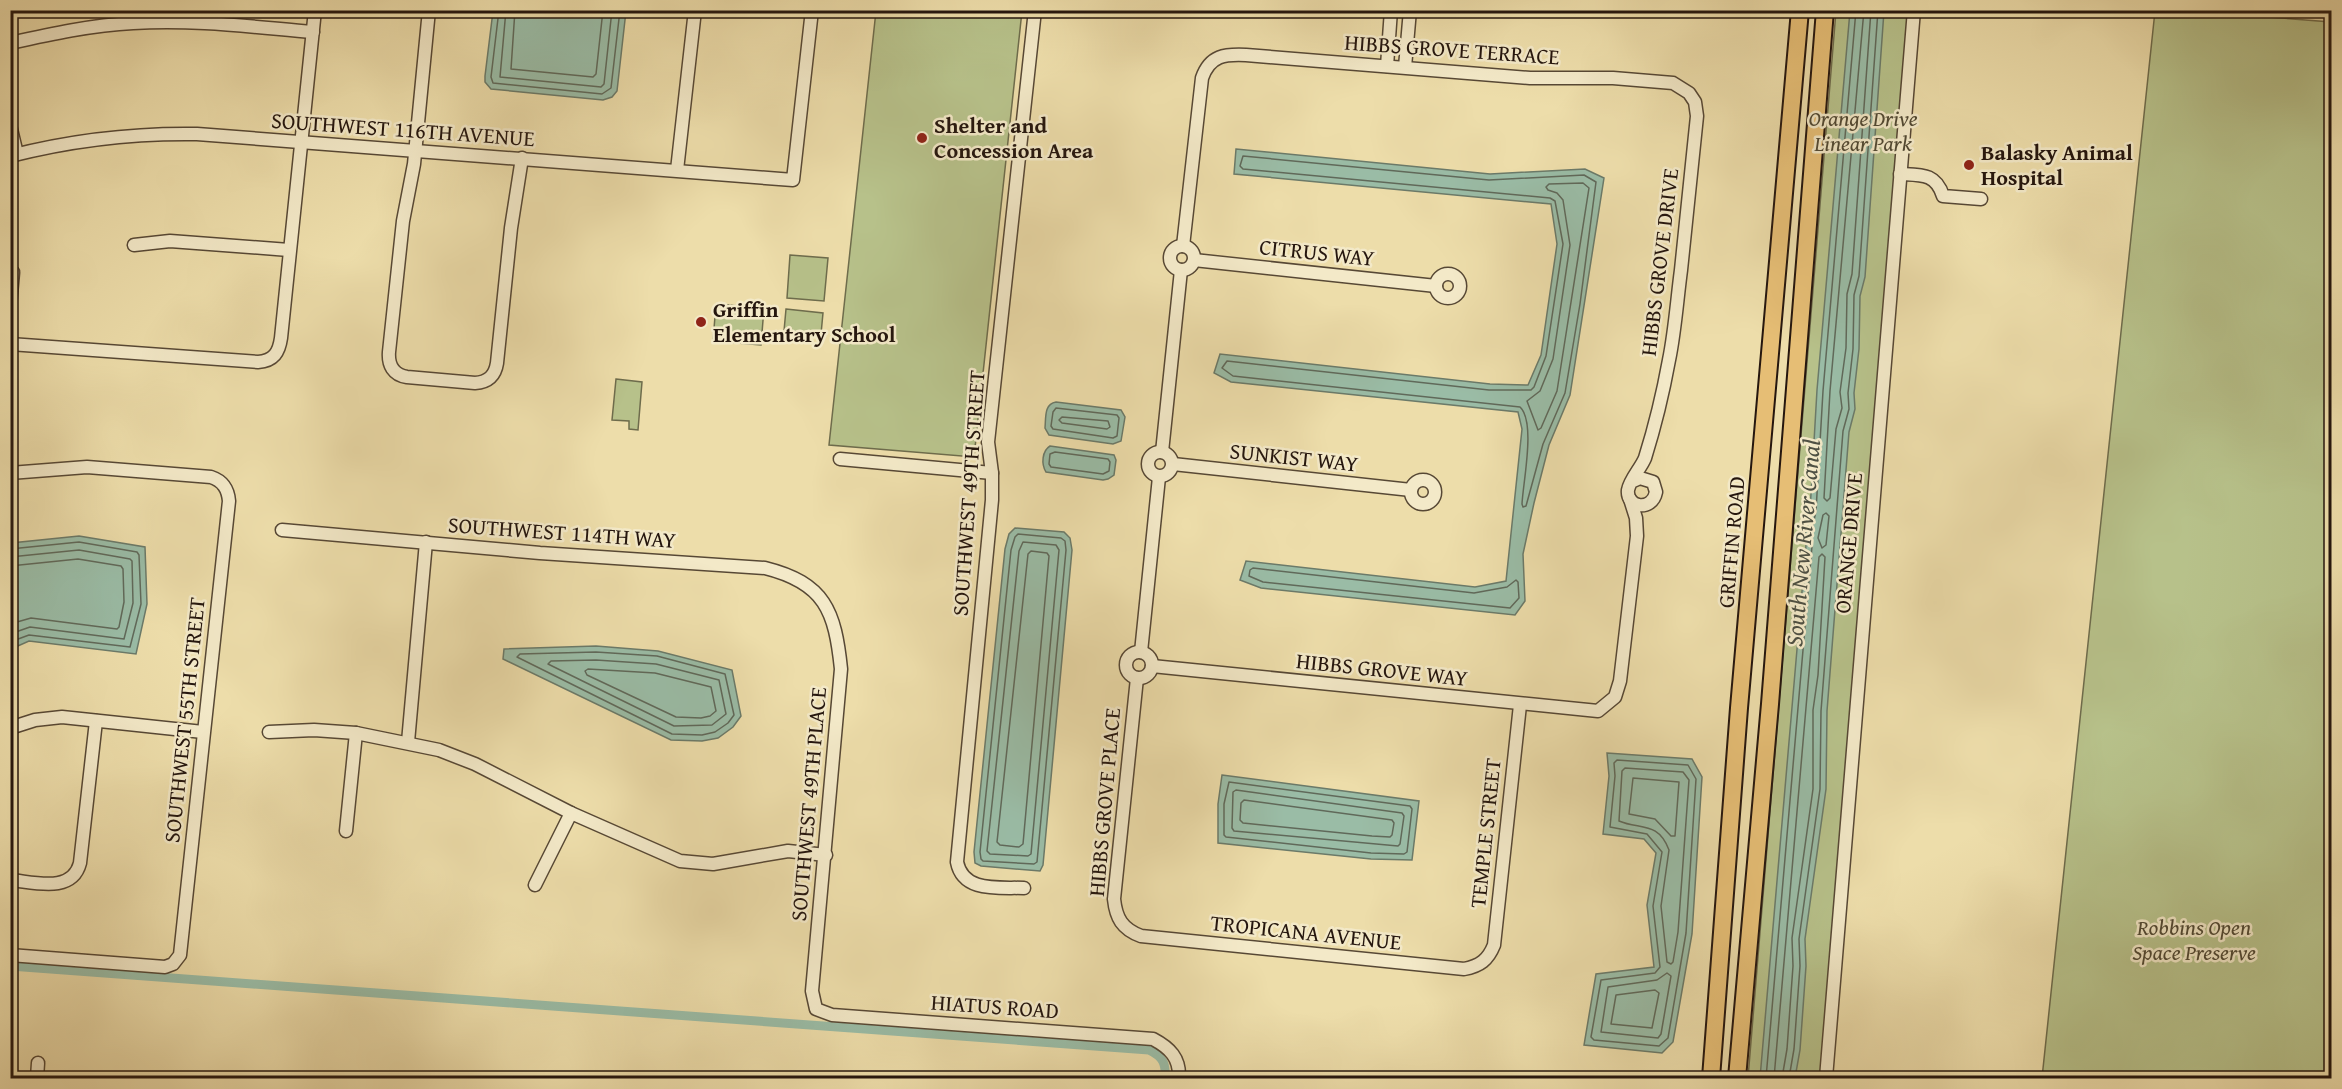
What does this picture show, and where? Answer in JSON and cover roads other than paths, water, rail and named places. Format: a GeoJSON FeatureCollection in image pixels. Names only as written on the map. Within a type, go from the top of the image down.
{"type":"FeatureCollection","features":[{"type":"Feature","properties":{"kind":"main road","name":"GRIFFIN ROAD"},"geometry":{"type":"LineString","coordinates":[[1714,1075],[1739,708],[1800,10]]}},
{"type":"Feature","properties":{"kind":"main road"},"geometry":{"type":"LineString","coordinates":[[1737,1078],[1825,10]]}},
{"type":"Feature","properties":{"kind":"street"},"geometry":{"type":"LineString","coordinates":[[10,344],[258,362],[269,360],[274,356],[281,338],[315,10]]}},
{"type":"Feature","properties":{"kind":"street"},"geometry":{"type":"LineString","coordinates":[[429,10],[415,150],[403,221],[389,352],[393,370],[398,374],[407,377],[468,382],[480,382],[491,378],[497,363],[511,228],[522,158]]}},
{"type":"Feature","properties":{"kind":"street"},"geometry":{"type":"LineString","coordinates":[[677,170],[695,10]]}},
{"type":"Feature","properties":{"kind":"street","name":"SOUTHWEST 116TH AVENUE"},"geometry":{"type":"LineString","coordinates":[[14,155],[89,139],[153,133],[197,134],[793,180],[813,10]]}},
{"type":"Feature","properties":{"kind":"street","name":"SOUTHWEST 49TH STREET"},"geometry":{"type":"LineString","coordinates":[[1024,888],[978,886],[965,880],[959,873],[957,862],[991,512],[992,473],[988,442],[1035,10]]}},
{"type":"Feature","properties":{"kind":"street"},"geometry":{"type":"LineString","coordinates":[[1387,66],[1391,10]]}},
{"type":"Feature","properties":{"kind":"street"},"geometry":{"type":"LineString","coordinates":[[1405,68],[1410,10]]}},
{"type":"Feature","properties":{"kind":"street","name":"ORANGE DRIVE"},"geometry":{"type":"LineString","coordinates":[[1826,1078],[1914,10]]}},
{"type":"Feature","properties":{"kind":"street"},"geometry":{"type":"LineString","coordinates":[[10,43],[81,29],[134,23],[195,23],[313,32]]}},
{"type":"Feature","properties":{"kind":"street","name":"HIBBS GROVE TERRACE"},"geometry":{"type":"LineString","coordinates":[[1183,246],[1202,78],[1211,63],[1221,56],[1234,54],[1550,79],[1613,78],[1668,82],[1677,84],[1689,93]]}},
{"type":"Feature","properties":{"kind":"street","name":"HIBBS GROVE DRIVE"},"geometry":{"type":"LineString","coordinates":[[1631,482],[1643,463],[1651,436],[1674,335],[1697,116],[1695,102],[1689,93]]}},
{"type":"Feature","properties":{"kind":"street"},"geometry":{"type":"LineString","coordinates":[[10,125],[14,155]]}},
{"type":"Feature","properties":{"kind":"street"},"geometry":{"type":"LineString","coordinates":[[1900,174],[1934,180],[1939,184],[1943,196],[1981,199]]}},
{"type":"Feature","properties":{"kind":"street"},"geometry":{"type":"LineString","coordinates":[[134,245],[170,241],[289,250]]}},
{"type":"Feature","properties":{"kind":"street"},"geometry":{"type":"LineString","coordinates":[[1183,246],[1190,249],[1194,260],[1190,267],[1181,270],[1173,266],[1170,259],[1175,248],[1183,246]]}},
{"type":"Feature","properties":{"kind":"street","name":"CITRUS WAY"},"geometry":{"type":"LineString","coordinates":[[1194,260],[1436,286]]}},
{"type":"Feature","properties":{"kind":"street"},"geometry":{"type":"LineString","coordinates":[[1162,452],[1181,270]]}},
{"type":"Feature","properties":{"kind":"street"},"geometry":{"type":"LineString","coordinates":[[10,306],[13,272]]}},
{"type":"Feature","properties":{"kind":"street","name":"HIBBS GROVE DRIVE"},"geometry":{"type":"LineString","coordinates":[[1651,436],[1650,467],[1654,485]]}},
{"type":"Feature","properties":{"kind":"street"},"geometry":{"type":"LineString","coordinates":[[1162,452],[1171,457],[1173,464],[1167,475],[1159,477],[1152,474],[1148,463],[1151,456],[1162,452]]}},
{"type":"Feature","properties":{"kind":"street"},"geometry":{"type":"LineString","coordinates":[[840,459],[992,473]]}},
{"type":"Feature","properties":{"kind":"street","name":"SUNKIST WAY"},"geometry":{"type":"LineString","coordinates":[[1173,464],[1411,490]]}},
{"type":"Feature","properties":{"kind":"street","name":"SOUTHWEST 55TH STREET"},"geometry":{"type":"LineString","coordinates":[[10,473],[87,467],[211,477],[223,483],[228,492],[181,952],[176,961],[165,968],[10,955]]}},
{"type":"Feature","properties":{"kind":"street"},"geometry":{"type":"LineString","coordinates":[[1141,652],[1159,477]]}},
{"type":"Feature","properties":{"kind":"street"},"geometry":{"type":"LineString","coordinates":[[1644,478],[1650,480],[1656,492],[1641,522],[1637,536],[1636,518],[1628,489],[1631,482],[1644,478]]}},
{"type":"Feature","properties":{"kind":"street"},"geometry":{"type":"LineString","coordinates":[[1630,499],[1639,505],[1646,505],[1652,501]]}},
{"type":"Feature","properties":{"kind":"street","name":"SOUTHWEST 114TH WAY"},"geometry":{"type":"LineString","coordinates":[[282,530],[540,553],[765,568],[790,574],[811,589],[826,605]]}},
{"type":"Feature","properties":{"kind":"street","name":"HIBBS GROVE WAY"},"geometry":{"type":"LineString","coordinates":[[1152,666],[1520,705],[1598,711],[1615,697],[1620,681],[1637,536]]}},
{"type":"Feature","properties":{"kind":"street"},"geometry":{"type":"LineString","coordinates":[[408,742],[426,542]]}},
{"type":"Feature","properties":{"kind":"street","name":"SOUTHWEST 49TH PLACE"},"geometry":{"type":"LineString","coordinates":[[816,1009],[812,991],[841,669],[837,637],[826,605]]}},
{"type":"Feature","properties":{"kind":"street"},"geometry":{"type":"LineString","coordinates":[[1141,652],[1149,657],[1152,666],[1146,676],[1137,678],[1127,670],[1126,661],[1131,654],[1141,652]]}},
{"type":"Feature","properties":{"kind":"street","name":"HIBBS GROVE PLACE"},"geometry":{"type":"LineString","coordinates":[[1124,927],[1115,912],[1114,899],[1137,678]]}},
{"type":"Feature","properties":{"kind":"street","name":"TEMPLE STREET"},"geometry":{"type":"LineString","coordinates":[[1484,962],[1494,945],[1520,705]]}},
{"type":"Feature","properties":{"kind":"street"},"geometry":{"type":"LineString","coordinates":[[10,728],[50,718],[203,732]]}},
{"type":"Feature","properties":{"kind":"street"},"geometry":{"type":"LineString","coordinates":[[10,880],[57,884],[72,878],[80,863],[96,721]]}},
{"type":"Feature","properties":{"kind":"street"},"geometry":{"type":"LineString","coordinates":[[269,732],[314,730],[356,733],[440,750],[475,764],[571,813],[680,861],[713,864],[788,851],[826,855]]}},
{"type":"Feature","properties":{"kind":"street"},"geometry":{"type":"LineString","coordinates":[[346,831],[356,733]]}},
{"type":"Feature","properties":{"kind":"street"},"geometry":{"type":"LineString","coordinates":[[535,885],[571,813]]}},
{"type":"Feature","properties":{"kind":"street","name":"TROPICANA AVENUE"},"geometry":{"type":"LineString","coordinates":[[1124,927],[1141,936],[1464,969],[1484,962]]}},
{"type":"Feature","properties":{"kind":"street","name":"HIATUS ROAD"},"geometry":{"type":"LineString","coordinates":[[816,1009],[832,1016],[1153,1039],[1170,1048],[1180,1067],[1179,1078]]}},
{"type":"Feature","properties":{"kind":"street"},"geometry":{"type":"LineString","coordinates":[[37,1078],[38,1063]]}},
{"type":"Feature","properties":{"kind":"water"},"geometry":{"type":"Polygon","coordinates":[[[493,11],[626,11],[617,91],[612,97],[603,100],[491,89],[485,82],[485,76],[493,11]]]}},
{"type":"Feature","properties":{"kind":"water"},"geometry":{"type":"Polygon","coordinates":[[[1850,11],[1884,11],[1865,277],[1860,296],[1855,409],[1849,432],[1827,711],[1826,789],[1805,939],[1806,966],[1800,1050],[1795,1078],[1760,1078],[1806,545],[1804,541],[1810,511],[1817,390],[1850,11]]]}},
{"type":"Feature","properties":{"kind":"water"},"geometry":{"type":"Polygon","coordinates":[[[1236,149],[1490,174],[1585,169],[1604,178],[1570,395],[1549,445],[1534,503],[1523,554],[1525,601],[1515,615],[1261,588],[1240,580],[1246,561],[1475,587],[1506,581],[1522,429],[1518,412],[1231,382],[1214,373],[1220,354],[1490,384],[1528,385],[1541,355],[1557,244],[1551,204],[1234,174],[1236,149]]]}},
{"type":"Feature","properties":{"kind":"water"},"geometry":{"type":"Polygon","coordinates":[[[1056,402],[1121,410],[1125,417],[1121,441],[1113,444],[1049,435],[1045,428],[1046,412],[1049,405],[1056,402]]]}},
{"type":"Feature","properties":{"kind":"water"},"geometry":{"type":"Polygon","coordinates":[[[1050,446],[1114,455],[1116,460],[1114,475],[1103,480],[1046,472],[1043,458],[1050,446]]]}},
{"type":"Feature","properties":{"kind":"water"},"geometry":{"type":"Polygon","coordinates":[[[1015,528],[1064,532],[1070,538],[1072,550],[1043,865],[1040,871],[981,866],[975,863],[974,852],[1005,549],[1009,534],[1015,528]]]}},
{"type":"Feature","properties":{"kind":"water"},"geometry":{"type":"Polygon","coordinates":[[[79,536],[145,547],[147,604],[136,654],[29,641],[11,649],[11,543],[79,536]]]}},
{"type":"Feature","properties":{"kind":"water"},"geometry":{"type":"Polygon","coordinates":[[[596,646],[658,651],[732,670],[741,716],[733,727],[718,738],[702,741],[671,740],[503,659],[504,649],[596,646]]]}},
{"type":"Feature","properties":{"kind":"water"},"geometry":{"type":"Polygon","coordinates":[[[1607,753],[1692,759],[1702,777],[1692,934],[1673,1042],[1662,1053],[1584,1045],[1596,974],[1654,967],[1647,905],[1656,853],[1644,839],[1603,834],[1609,776],[1607,753]]]}},
{"type":"Feature","properties":{"kind":"water"},"geometry":{"type":"Polygon","coordinates":[[[1222,775],[1419,801],[1412,860],[1371,859],[1218,843],[1218,804],[1222,775]]]}},
{"type":"Feature","properties":{"kind":"waterway"},"geometry":{"type":"LineString","coordinates":[[2281,10],[2332,14]]}},
{"type":"Feature","properties":{"kind":"waterway"},"geometry":{"type":"LineString","coordinates":[[10,966],[1149,1050],[1163,1061],[1165,1078]]}},
{"type":"Feature","properties":{"kind":"place","name":"Shelter and Concession Area"},"geometry":{"type":"Point","coordinates":[922,138]}},
{"type":"Feature","properties":{"kind":"place","name":"Balasky Animal Hospital"},"geometry":{"type":"Point","coordinates":[1969,165]}},
{"type":"Feature","properties":{"kind":"place","name":"Griffin Elementary School"},"geometry":{"type":"Point","coordinates":[701,322]}},
{"type":"Feature","properties":{"kind":"park label","name":"Orange Drive Linear Park"},"geometry":{"type":"Point","coordinates":[1863,130]}},
{"type":"Feature","properties":{"kind":"park label","name":"Robbins Open Space Preserve"},"geometry":{"type":"Point","coordinates":[2194,940]}},
{"type":"Feature","properties":{"kind":"water label","name":"South New River Canal"},"geometry":{"type":"Point","coordinates":[1803,543]}}]}
